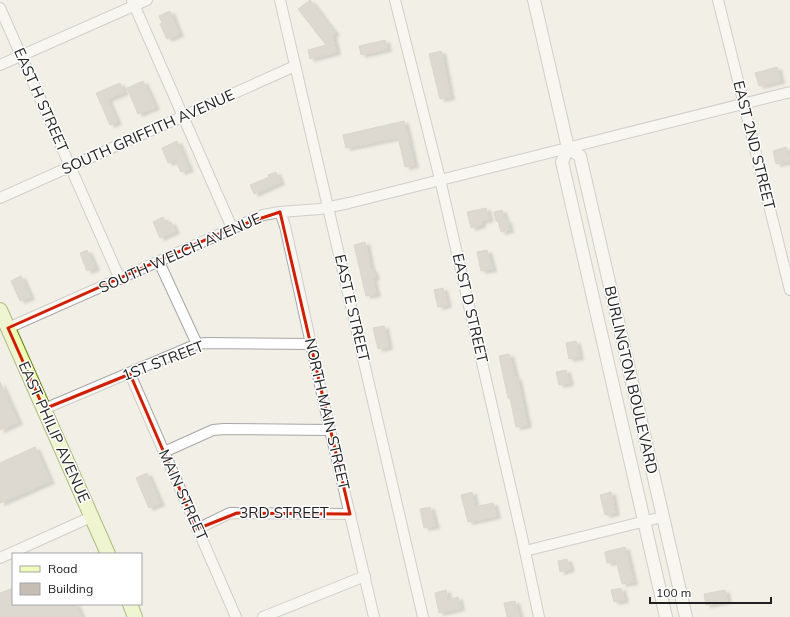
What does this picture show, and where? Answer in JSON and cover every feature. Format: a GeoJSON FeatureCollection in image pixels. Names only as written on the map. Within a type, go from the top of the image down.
{"type":"FeatureCollection","features":[{"type":"Feature","properties":{"kind":"main road","name":"EAST PHILIP AVENUE"},"geometry":{"type":"LineString","coordinates":[[0,310],[108,553]]}},
{"type":"Feature","properties":{"kind":"main road"},"geometry":{"type":"LineString","coordinates":[[130,605],[135,617]]}},
{"type":"Feature","properties":{"kind":"street"},"geometry":{"type":"LineString","coordinates":[[0,65],[133,3],[147,0]]}},
{"type":"Feature","properties":{"kind":"street","name":"EAST E STREET"},"geometry":{"type":"LineString","coordinates":[[280,0],[423,617]]}},
{"type":"Feature","properties":{"kind":"street","name":"EAST D STREET"},"geometry":{"type":"LineString","coordinates":[[395,0],[440,180],[539,617]]}},
{"type":"Feature","properties":{"kind":"street","name":"BURLINGTON BOULEVARD"},"geometry":{"type":"LineString","coordinates":[[534,0],[568,148],[562,162],[666,617]]}},
{"type":"Feature","properties":{"kind":"street","name":"EAST 2ND STREET"},"geometry":{"type":"LineString","coordinates":[[718,0],[790,290]]}},
{"type":"Feature","properties":{"kind":"street"},"geometry":{"type":"LineString","coordinates":[[133,3],[232,228]]}},
{"type":"Feature","properties":{"kind":"street","name":"EAST H STREET"},"geometry":{"type":"LineString","coordinates":[[0,8],[120,279]]}},
{"type":"Feature","properties":{"kind":"street","name":"SOUTH GRIFFITH AVENUE"},"geometry":{"type":"LineString","coordinates":[[0,198],[295,66]]}},
{"type":"Feature","properties":{"kind":"street","name":"SOUTH WELCH AVENUE"},"geometry":{"type":"LineString","coordinates":[[8,328],[263,215],[280,212],[320,209],[348,203],[790,92]]}},
{"type":"Feature","properties":{"kind":"street","name":"BURLINGTON BOULEVARD"},"geometry":{"type":"LineString","coordinates":[[568,148],[580,156],[686,617]]}},
{"type":"Feature","properties":{"kind":"street","name":"NORTH MAIN STREET"},"geometry":{"type":"LineString","coordinates":[[280,212],[285,226],[330,430],[374,617]]}},
{"type":"Feature","properties":{"kind":"street"},"geometry":{"type":"LineString","coordinates":[[159,262],[197,344]]}},
{"type":"Feature","properties":{"kind":"street","name":"1ST STREET"},"geometry":{"type":"LineString","coordinates":[[44,409],[130,374],[197,344],[311,344]]}},
{"type":"Feature","properties":{"kind":"street","name":"MAIN STREET"},"geometry":{"type":"LineString","coordinates":[[130,374],[236,617]]}},
{"type":"Feature","properties":{"kind":"street"},"geometry":{"type":"LineString","coordinates":[[164,452],[213,430],[224,428],[330,430]]}},
{"type":"Feature","properties":{"kind":"street","name":"3RD STREET"},"geometry":{"type":"LineString","coordinates":[[197,529],[230,513],[350,514]]}},
{"type":"Feature","properties":{"kind":"street"},"geometry":{"type":"LineString","coordinates":[[0,558],[91,517]]}},
{"type":"Feature","properties":{"kind":"street"},"geometry":{"type":"LineString","coordinates":[[525,551],[662,517]]}},
{"type":"Feature","properties":{"kind":"street"},"geometry":{"type":"LineString","coordinates":[[263,617],[365,576]]}},
{"type":"Feature","properties":{"kind":"highlighted area"},"geometry":{"type":"Polygon","coordinates":[[[280,212],[350,514],[237,513],[197,529],[130,374],[44,409],[8,328],[232,228],[280,212]]]}},
{"type":"Feature","properties":{"kind":"building"},"geometry":{"type":"Polygon","coordinates":[[[310,0],[335,33],[332,35],[336,52],[310,59],[308,50],[326,45],[298,9],[310,0]]]}},
{"type":"Feature","properties":{"kind":"building"},"geometry":{"type":"Polygon","coordinates":[[[170,11],[179,34],[167,39],[160,24],[162,23],[159,16],[170,11]]]}},
{"type":"Feature","properties":{"kind":"building"},"geometry":{"type":"Polygon","coordinates":[[[385,40],[387,49],[361,55],[359,46],[385,40]]]}},
{"type":"Feature","properties":{"kind":"building"},"geometry":{"type":"Polygon","coordinates":[[[441,51],[450,97],[440,99],[429,54],[441,51]]]}},
{"type":"Feature","properties":{"kind":"building"},"geometry":{"type":"Polygon","coordinates":[[[777,67],[780,81],[759,86],[755,73],[777,67]]]}},
{"type":"Feature","properties":{"kind":"building"},"geometry":{"type":"Polygon","coordinates":[[[143,81],[155,107],[138,114],[127,88],[143,81]]]}},
{"type":"Feature","properties":{"kind":"building"},"geometry":{"type":"Polygon","coordinates":[[[120,83],[124,92],[107,99],[117,122],[110,125],[96,93],[120,83]]]}},
{"type":"Feature","properties":{"kind":"building"},"geometry":{"type":"Polygon","coordinates":[[[404,121],[414,165],[405,167],[398,137],[346,148],[343,135],[404,121]]]}},
{"type":"Feature","properties":{"kind":"building"},"geometry":{"type":"Polygon","coordinates":[[[177,141],[189,169],[181,172],[175,160],[168,163],[162,148],[177,141]]]}},
{"type":"Feature","properties":{"kind":"building"},"geometry":{"type":"Polygon","coordinates":[[[786,147],[790,161],[776,164],[773,151],[786,147]]]}},
{"type":"Feature","properties":{"kind":"building"},"geometry":{"type":"Polygon","coordinates":[[[276,172],[280,182],[254,194],[250,185],[269,177],[268,175],[276,172]]]}},
{"type":"Feature","properties":{"kind":"building"},"geometry":{"type":"Polygon","coordinates":[[[486,208],[489,219],[481,221],[481,225],[471,228],[467,212],[486,208]]]}},
{"type":"Feature","properties":{"kind":"building"},"geometry":{"type":"Polygon","coordinates":[[[502,210],[505,221],[507,220],[509,230],[501,232],[494,212],[502,210]]]}},
{"type":"Feature","properties":{"kind":"building"},"geometry":{"type":"Polygon","coordinates":[[[163,217],[166,224],[171,222],[175,231],[160,238],[153,222],[163,217]]]}},
{"type":"Feature","properties":{"kind":"building"},"geometry":{"type":"Polygon","coordinates":[[[365,242],[371,270],[373,270],[375,277],[372,278],[376,294],[366,296],[354,245],[365,242]]]}},
{"type":"Feature","properties":{"kind":"building"},"geometry":{"type":"Polygon","coordinates":[[[87,250],[95,268],[87,271],[80,253],[87,250]]]}},
{"type":"Feature","properties":{"kind":"building"},"geometry":{"type":"Polygon","coordinates":[[[487,250],[492,269],[481,271],[477,252],[487,250]]]}},
{"type":"Feature","properties":{"kind":"building"},"geometry":{"type":"Polygon","coordinates":[[[21,276],[30,297],[20,301],[11,281],[21,276]]]}},
{"type":"Feature","properties":{"kind":"building"},"geometry":{"type":"Polygon","coordinates":[[[443,288],[447,305],[438,307],[434,290],[443,288]]]}},
{"type":"Feature","properties":{"kind":"building"},"geometry":{"type":"Polygon","coordinates":[[[384,326],[388,347],[378,349],[373,328],[384,326]]]}},
{"type":"Feature","properties":{"kind":"building"},"geometry":{"type":"Polygon","coordinates":[[[576,341],[579,357],[569,359],[566,343],[576,341]]]}},
{"type":"Feature","properties":{"kind":"building"},"geometry":{"type":"Polygon","coordinates":[[[509,354],[515,378],[517,378],[527,425],[516,427],[499,356],[509,354]]]}},
{"type":"Feature","properties":{"kind":"building"},"geometry":{"type":"Polygon","coordinates":[[[566,370],[569,383],[559,385],[556,372],[566,370]]]}},
{"type":"Feature","properties":{"kind":"building"},"geometry":{"type":"Polygon","coordinates":[[[0,382],[18,422],[0,430],[0,382]]]}},
{"type":"Feature","properties":{"kind":"building"},"geometry":{"type":"Polygon","coordinates":[[[35,447],[50,481],[0,503],[0,463],[35,447]]]}},
{"type":"Feature","properties":{"kind":"building"},"geometry":{"type":"Polygon","coordinates":[[[147,473],[160,503],[149,508],[136,478],[147,473]]]}},
{"type":"Feature","properties":{"kind":"building"},"geometry":{"type":"Polygon","coordinates":[[[472,492],[475,507],[493,503],[496,516],[468,522],[461,495],[472,492]]]}},
{"type":"Feature","properties":{"kind":"building"},"geometry":{"type":"Polygon","coordinates":[[[611,492],[615,513],[605,515],[600,495],[611,492]]]}},
{"type":"Feature","properties":{"kind":"building"},"geometry":{"type":"Polygon","coordinates":[[[430,507],[435,526],[424,528],[420,509],[430,507]]]}},
{"type":"Feature","properties":{"kind":"building"},"geometry":{"type":"Polygon","coordinates":[[[625,547],[633,582],[622,584],[616,561],[607,563],[605,552],[625,547]]]}},
{"type":"Feature","properties":{"kind":"building"},"geometry":{"type":"Polygon","coordinates":[[[567,559],[570,569],[560,572],[558,561],[567,559]]]}},
{"type":"Feature","properties":{"kind":"building"},"geometry":{"type":"Polygon","coordinates":[[[12,588],[12,605],[76,605],[81,617],[0,617],[0,593],[12,588]]]}},
{"type":"Feature","properties":{"kind":"building"},"geometry":{"type":"Polygon","coordinates":[[[621,588],[624,600],[614,602],[611,590],[621,588]]]}},
{"type":"Feature","properties":{"kind":"building"},"geometry":{"type":"Polygon","coordinates":[[[446,590],[448,600],[458,597],[460,608],[439,613],[435,593],[446,590]]]}},
{"type":"Feature","properties":{"kind":"building"},"geometry":{"type":"Polygon","coordinates":[[[725,590],[727,601],[706,605],[704,594],[725,590]]]}},
{"type":"Feature","properties":{"kind":"building"},"geometry":{"type":"Polygon","coordinates":[[[515,601],[519,617],[507,617],[504,603],[515,601]]]}}]}
